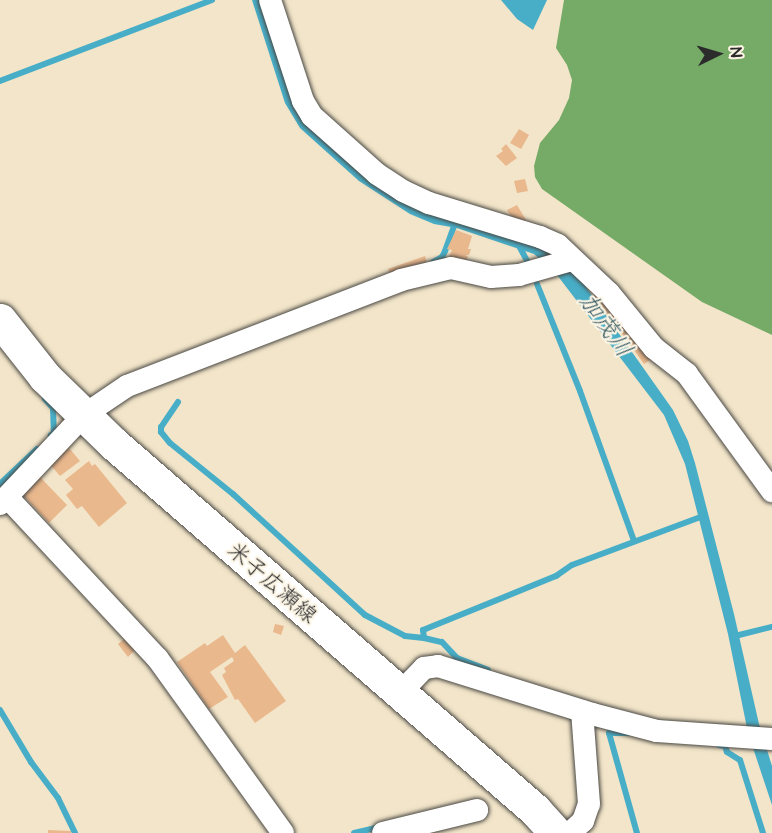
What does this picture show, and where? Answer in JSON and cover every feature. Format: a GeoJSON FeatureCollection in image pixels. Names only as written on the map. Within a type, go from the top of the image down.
{"type":"FeatureCollection","features":[{"type":"Feature","properties":{"kind":"main road","name":"米子広瀬線"},"geometry":{"type":"LineString","coordinates":[[0,320],[45,377],[84,415],[399,694],[535,810],[555,833]]}},
{"type":"Feature","properties":{"kind":"street"},"geometry":{"type":"LineString","coordinates":[[270,0],[303,101],[312,116],[377,174],[402,191],[429,203],[540,237],[558,246],[572,260],[582,265],[609,293],[654,348],[687,374],[772,492]]}},
{"type":"Feature","properties":{"kind":"street"},"geometry":{"type":"LineString","coordinates":[[283,833],[158,659],[3,501],[84,415],[127,386],[401,280],[451,268],[491,277],[519,275],[572,260]]}},
{"type":"Feature","properties":{"kind":"street"},"geometry":{"type":"LineString","coordinates":[[399,694],[424,668],[438,666],[582,711],[657,730],[762,738]]}},
{"type":"Feature","properties":{"kind":"street"},"geometry":{"type":"LineString","coordinates":[[570,833],[583,821],[589,804],[582,711]]}},
{"type":"Feature","properties":{"kind":"street"},"geometry":{"type":"LineString","coordinates":[[383,833],[477,810]]}},
{"type":"Feature","properties":{"kind":"green space"},"geometry":{"type":"Polygon","coordinates":[[[564,0],[772,0],[772,335],[702,302],[542,189],[535,177],[534,166],[540,143],[559,120],[569,98],[572,80],[567,65],[556,48],[564,0]]]}},
{"type":"Feature","properties":{"kind":"water","name":"加茂川"},"geometry":{"type":"Polygon","coordinates":[[[252,0],[268,0],[302,105],[374,175],[536,242],[574,270],[673,410],[688,441],[695,463],[734,614],[759,724],[772,766],[772,805],[748,733],[728,634],[685,464],[664,415],[554,271],[534,254],[457,228],[434,224],[410,214],[359,181],[300,128],[285,103],[252,0]]]}},
{"type":"Feature","properties":{"kind":"water"},"geometry":{"type":"Polygon","coordinates":[[[501,0],[547,0],[533,30],[517,19],[501,0]]]}},
{"type":"Feature","properties":{"kind":"building"},"geometry":{"type":"Polygon","coordinates":[[[519,129],[529,135],[521,149],[510,143],[519,129]]]}},
{"type":"Feature","properties":{"kind":"building"},"geometry":{"type":"Polygon","coordinates":[[[506,144],[517,158],[506,166],[496,156],[503,151],[501,149],[506,144]]]}},
{"type":"Feature","properties":{"kind":"building"},"geometry":{"type":"Polygon","coordinates":[[[525,179],[528,191],[517,193],[514,181],[525,179]]]}},
{"type":"Feature","properties":{"kind":"building"},"geometry":{"type":"Polygon","coordinates":[[[517,205],[526,220],[517,226],[507,210],[517,205]]]}},
{"type":"Feature","properties":{"kind":"building"},"geometry":{"type":"Polygon","coordinates":[[[456,230],[472,236],[468,249],[471,249],[469,255],[465,255],[468,256],[466,262],[449,257],[452,250],[447,249],[456,230]]]}},
{"type":"Feature","properties":{"kind":"building"},"geometry":{"type":"Polygon","coordinates":[[[425,256],[427,263],[390,275],[388,269],[425,256]]]}},
{"type":"Feature","properties":{"kind":"building"},"geometry":{"type":"Polygon","coordinates":[[[600,291],[653,358],[644,364],[594,295],[600,291]]]}},
{"type":"Feature","properties":{"kind":"building"},"geometry":{"type":"Polygon","coordinates":[[[69,448],[80,461],[60,476],[49,463],[69,448]]]}},
{"type":"Feature","properties":{"kind":"building"},"geometry":{"type":"Polygon","coordinates":[[[89,461],[92,466],[95,464],[127,503],[99,527],[82,506],[77,509],[66,495],[73,489],[65,480],[89,461]]]}},
{"type":"Feature","properties":{"kind":"building"},"geometry":{"type":"Polygon","coordinates":[[[39,476],[67,505],[49,523],[22,494],[39,476]]]}},
{"type":"Feature","properties":{"kind":"building"},"geometry":{"type":"Polygon","coordinates":[[[275,624],[284,626],[281,635],[273,632],[275,624]]]}},
{"type":"Feature","properties":{"kind":"building"},"geometry":{"type":"Polygon","coordinates":[[[223,635],[235,653],[245,645],[286,701],[255,723],[238,699],[235,700],[222,675],[226,672],[224,668],[234,661],[232,657],[210,672],[228,697],[209,709],[177,662],[205,643],[207,646],[223,635]]]}},
{"type":"Feature","properties":{"kind":"building"},"geometry":{"type":"Polygon","coordinates":[[[124,639],[136,649],[128,657],[118,644],[124,639]]]}},
{"type":"Feature","properties":{"kind":"building"},"geometry":{"type":"Polygon","coordinates":[[[48,830],[71,831],[71,833],[48,833],[48,830]]]}},
{"type":"Feature","properties":{"kind":"waterway"},"geometry":{"type":"LineString","coordinates":[[0,81],[212,0]]}},
{"type":"Feature","properties":{"kind":"waterway"},"geometry":{"type":"LineString","coordinates":[[433,262],[442,257],[455,223]]}},
{"type":"Feature","properties":{"kind":"waterway"},"geometry":{"type":"LineString","coordinates":[[517,242],[529,265]]}},
{"type":"Feature","properties":{"kind":"waterway"},"geometry":{"type":"LineString","coordinates":[[537,284],[580,391],[634,541]]}},
{"type":"Feature","properties":{"kind":"waterway"},"geometry":{"type":"LineString","coordinates":[[45,399],[53,408],[54,433],[51,435]]}},
{"type":"Feature","properties":{"kind":"waterway"},"geometry":{"type":"LineString","coordinates":[[178,402],[161,427],[161,432],[170,443],[233,494],[365,615],[405,636],[424,638],[423,630],[556,576],[572,565],[703,516]]}},
{"type":"Feature","properties":{"kind":"waterway"},"geometry":{"type":"LineString","coordinates":[[0,484],[37,449]]}},
{"type":"Feature","properties":{"kind":"waterway"},"geometry":{"type":"LineString","coordinates":[[735,636],[772,627]]}},
{"type":"Feature","properties":{"kind":"waterway"},"geometry":{"type":"LineString","coordinates":[[424,638],[442,642],[457,658],[488,670]]}},
{"type":"Feature","properties":{"kind":"waterway"},"geometry":{"type":"LineString","coordinates":[[0,710],[31,762],[58,798],[75,833]]}},
{"type":"Feature","properties":{"kind":"waterway"},"geometry":{"type":"LineString","coordinates":[[628,733],[609,733],[637,833]]}},
{"type":"Feature","properties":{"kind":"waterway"},"geometry":{"type":"LineString","coordinates":[[719,745],[725,746],[727,752],[740,760],[763,833]]}},
{"type":"Feature","properties":{"kind":"waterway"},"geometry":{"type":"LineString","coordinates":[[354,833],[380,827]]}}]}
